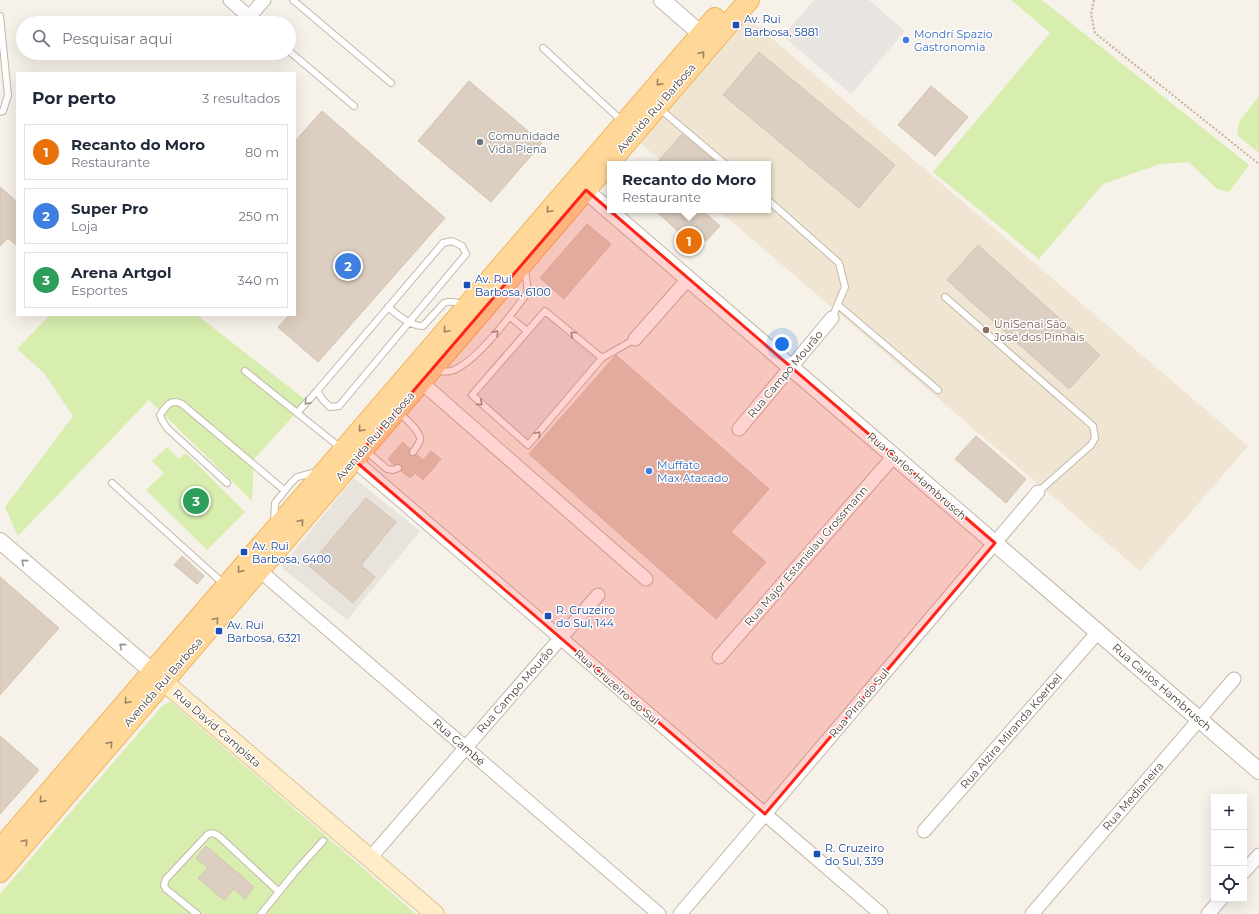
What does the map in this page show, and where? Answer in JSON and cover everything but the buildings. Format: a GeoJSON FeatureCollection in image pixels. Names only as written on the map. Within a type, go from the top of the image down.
{"type":"FeatureCollection","features":[{"type":"Feature","properties":{"kind":"main road","name":"Avenida Rui Barbosa"},"geometry":{"type":"LineString","coordinates":[[0,872],[158,677],[226,586],[325,471],[354,453],[397,410],[524,262],[624,123],[731,0]]}},
{"type":"Feature","properties":{"kind":"main road","name":"Avenida Rui Barbosa"},"geometry":{"type":"LineString","coordinates":[[0,849],[158,677],[259,570],[354,453],[467,305],[657,107],[749,0]]}},
{"type":"Feature","properties":{"kind":"main road","name":"Rua David Campista"},"geometry":{"type":"LineString","coordinates":[[158,677],[435,914]]}},
{"type":"Feature","properties":{"kind":"street"},"geometry":{"type":"LineString","coordinates":[[230,0],[249,16]]}},
{"type":"Feature","properties":{"kind":"street"},"geometry":{"type":"LineString","coordinates":[[252,16],[264,0]]}},
{"type":"Feature","properties":{"kind":"street"},"geometry":{"type":"LineString","coordinates":[[662,0],[702,34]]}},
{"type":"Feature","properties":{"kind":"street","name":"Rua Carlos Hambrusch"},"geometry":{"type":"LineString","coordinates":[[580,186],[607,209]]}},
{"type":"Feature","properties":{"kind":"street","name":"Rua Carlos Hambrusch"},"geometry":{"type":"LineString","coordinates":[[611,213],[1259,771]]}},
{"type":"Feature","properties":{"kind":"street"},"geometry":{"type":"LineString","coordinates":[[635,339],[688,279]]}},
{"type":"Feature","properties":{"kind":"street","name":"Rua Campo Mourão"},"geometry":{"type":"LineString","coordinates":[[738,429],[832,318]]}},
{"type":"Feature","properties":{"kind":"street"},"geometry":{"type":"LineString","coordinates":[[425,377],[646,579]]}},
{"type":"Feature","properties":{"kind":"street","name":"Rua Cruzeiro do Sul"},"geometry":{"type":"LineString","coordinates":[[354,453],[560,638],[881,914]]}},
{"type":"Feature","properties":{"kind":"street","name":"Rua Major Estanislau Grossmann"},"geometry":{"type":"LineString","coordinates":[[719,657],[894,456]]}},
{"type":"Feature","properties":{"kind":"street","name":"Rua Piraí do Sul"},"geometry":{"type":"LineString","coordinates":[[680,914],[1038,492]]}},
{"type":"Feature","properties":{"kind":"street","name":"Rua David Campista"},"geometry":{"type":"LineString","coordinates":[[0,541],[158,677]]}},
{"type":"Feature","properties":{"kind":"street","name":"Rua Cambé"},"geometry":{"type":"LineString","coordinates":[[259,570],[658,914]]}},
{"type":"Feature","properties":{"kind":"street","name":"Rua Campo Mourão"},"geometry":{"type":"LineString","coordinates":[[370,858],[598,595]]}},
{"type":"Feature","properties":{"kind":"street","name":"Rua Alzira Miranda Koerbel"},"geometry":{"type":"LineString","coordinates":[[924,831],[1098,632]]}},
{"type":"Feature","properties":{"kind":"street","name":"Rua Medianeira"},"geometry":{"type":"LineString","coordinates":[[1032,914],[1234,679]]}},
{"type":"Feature","properties":{"kind":"street"},"geometry":{"type":"LineString","coordinates":[[1247,869],[1259,855]]}},
{"type":"Feature","properties":{"kind":"street"},"geometry":{"type":"LineString","coordinates":[[1208,914],[1218,902]]}},
{"type":"Feature","properties":{"kind":"lane"},"geometry":{"type":"LineString","coordinates":[[293,0],[391,83]]}},
{"type":"Feature","properties":{"kind":"lane"},"geometry":{"type":"LineString","coordinates":[[0,16],[8,95],[3,111],[0,112]]}},
{"type":"Feature","properties":{"kind":"lane"},"geometry":{"type":"LineString","coordinates":[[543,48],[624,123]]}},
{"type":"Feature","properties":{"kind":"lane"},"geometry":{"type":"LineString","coordinates":[[296,56],[354,106]]}},
{"type":"Feature","properties":{"kind":"lane"},"geometry":{"type":"LineString","coordinates":[[657,107],[722,161]]}},
{"type":"Feature","properties":{"kind":"lane"},"geometry":{"type":"LineString","coordinates":[[771,203],[839,263],[845,287],[832,318]]}},
{"type":"Feature","properties":{"kind":"lane"},"geometry":{"type":"LineString","coordinates":[[298,413],[443,243],[452,241],[462,246],[466,254],[339,406],[330,407],[317,391]]}},
{"type":"Feature","properties":{"kind":"lane"},"geometry":{"type":"LineString","coordinates":[[425,377],[453,371],[473,358],[510,317],[528,292],[524,262]]}},
{"type":"Feature","properties":{"kind":"lane"},"geometry":{"type":"LineString","coordinates":[[945,297],[1093,426],[1094,438],[1091,445],[1038,492]]}},
{"type":"Feature","properties":{"kind":"lane"},"geometry":{"type":"LineString","coordinates":[[388,307],[417,326],[423,326],[444,303],[448,302],[467,305]]}},
{"type":"Feature","properties":{"kind":"lane"},"geometry":{"type":"LineString","coordinates":[[838,305],[938,390]]}},
{"type":"Feature","properties":{"kind":"lane"},"geometry":{"type":"LineString","coordinates":[[602,358],[545,311],[472,395],[528,445],[602,358],[635,339]]}},
{"type":"Feature","properties":{"kind":"lane"},"geometry":{"type":"LineString","coordinates":[[510,317],[527,331]]}},
{"type":"Feature","properties":{"kind":"lane"},"geometry":{"type":"LineString","coordinates":[[244,371],[298,413],[354,453],[387,469],[393,470],[398,468]]}},
{"type":"Feature","properties":{"kind":"lane"},"geometry":{"type":"LineString","coordinates":[[227,483],[167,428],[160,415],[167,404],[177,401],[182,404],[284,490]]}},
{"type":"Feature","properties":{"kind":"lane"},"geometry":{"type":"LineString","coordinates":[[397,410],[418,432],[420,442],[413,452]]}},
{"type":"Feature","properties":{"kind":"lane"},"geometry":{"type":"LineString","coordinates":[[274,530],[275,503],[284,490],[297,477],[308,473],[325,471]]}},
{"type":"Feature","properties":{"kind":"lane"},"geometry":{"type":"LineString","coordinates":[[112,483],[226,586]]}},
{"type":"Feature","properties":{"kind":"lane"},"geometry":{"type":"LineString","coordinates":[[197,914],[164,886],[166,879],[208,834],[211,833],[215,833],[221,838],[279,892]]}},
{"type":"Feature","properties":{"kind":"lane"},"geometry":{"type":"LineString","coordinates":[[261,914],[323,841]]}},
{"type":"Feature","properties":{"kind":"path"},"geometry":{"type":"LineString","coordinates":[[1094,0],[1091,14],[1095,33],[1259,164]]}},
{"type":"Feature","properties":{"kind":"highlighted area"},"geometry":{"type":"Polygon","coordinates":[[[586,190],[995,543],[765,814],[354,460],[586,190]]]}},
{"type":"Feature","properties":{"kind":"shaded area"},"geometry":{"type":"Polygon","coordinates":[[[814,0],[869,0],[905,31],[851,94],[783,36],[814,0]]]}},
{"type":"Feature","properties":{"kind":"shaded area","name":"UniSenai São José dos Pinhais"},"geometry":{"type":"Polygon","coordinates":[[[748,18],[1248,446],[1140,571],[722,213],[771,213],[771,161],[661,161],[640,143],[748,18]]]}},
{"type":"Feature","properties":{"kind":"shaded area"},"geometry":{"type":"Polygon","coordinates":[[[543,307],[605,359],[529,450],[466,395],[543,307]]]}},
{"type":"Feature","properties":{"kind":"shaded area"},"geometry":{"type":"Polygon","coordinates":[[[354,478],[420,531],[347,620],[281,567],[354,478]]]}},
{"type":"Feature","properties":{"kind":"green space"},"geometry":{"type":"Polygon","coordinates":[[[1011,0],[1042,0],[1249,165],[1229,192],[1217,189],[1189,162],[1160,164],[1103,184],[1039,259],[933,172],[1050,33],[1011,0]]]}},
{"type":"Feature","properties":{"kind":"green space"},"geometry":{"type":"Polygon","coordinates":[[[1259,96],[1259,153],[1237,135],[1239,122],[1259,96]]]}},
{"type":"Feature","properties":{"kind":"green space"},"geometry":{"type":"Polygon","coordinates":[[[49,316],[198,316],[307,401],[254,459],[252,501],[149,400],[18,536],[5,507],[73,416],[44,373],[17,349],[49,316]]]}},
{"type":"Feature","properties":{"kind":"green space"},"geometry":{"type":"Polygon","coordinates":[[[167,447],[179,459],[186,453],[245,512],[207,550],[146,490],[164,473],[152,461],[167,447]]]}},
{"type":"Feature","properties":{"kind":"green space"},"geometry":{"type":"Polygon","coordinates":[[[171,702],[416,914],[0,914],[0,894],[163,705],[171,702]]]}},
{"type":"Feature","properties":{"kind":"place","name":"Av. Rui Barbosa, 5881"},"geometry":{"type":"Point","coordinates":[736,25]}},
{"type":"Feature","properties":{"kind":"place","name":"Mondrí Spazio Gastronomia"},"geometry":{"type":"Point","coordinates":[906,40]}},
{"type":"Feature","properties":{"kind":"place","name":"Comunidade Vida Plena"},"geometry":{"type":"Point","coordinates":[480,142]}},
{"type":"Feature","properties":{"kind":"place","name":"Recanto do Moro"},"geometry":{"type":"Point","coordinates":[689,241]}},
{"type":"Feature","properties":{"kind":"place","name":"Super Pro"},"geometry":{"type":"Point","coordinates":[348,266]}},
{"type":"Feature","properties":{"kind":"place","name":"Av. Rui Barbosa, 6100"},"geometry":{"type":"Point","coordinates":[467,285]}},
{"type":"Feature","properties":{"kind":"place","name":"UniSenai São José dos Pinhais"},"geometry":{"type":"Point","coordinates":[986,330]}},
{"type":"Feature","properties":{"kind":"place","name":"Muffato Max Atacado"},"geometry":{"type":"Point","coordinates":[649,471]}},
{"type":"Feature","properties":{"kind":"place","name":"Arena Artgol"},"geometry":{"type":"Point","coordinates":[196,501]}},
{"type":"Feature","properties":{"kind":"place","name":"Av. Rui Barbosa, 6400"},"geometry":{"type":"Point","coordinates":[244,552]}},
{"type":"Feature","properties":{"kind":"place","name":"R. Cruzeiro do Sul, 144"},"geometry":{"type":"Point","coordinates":[548,616]}},
{"type":"Feature","properties":{"kind":"place","name":"Av. Rui Barbosa, 6321"},"geometry":{"type":"Point","coordinates":[219,631]}},
{"type":"Feature","properties":{"kind":"place","name":"R. Cruzeiro do Sul, 339"},"geometry":{"type":"Point","coordinates":[817,854]}}]}
